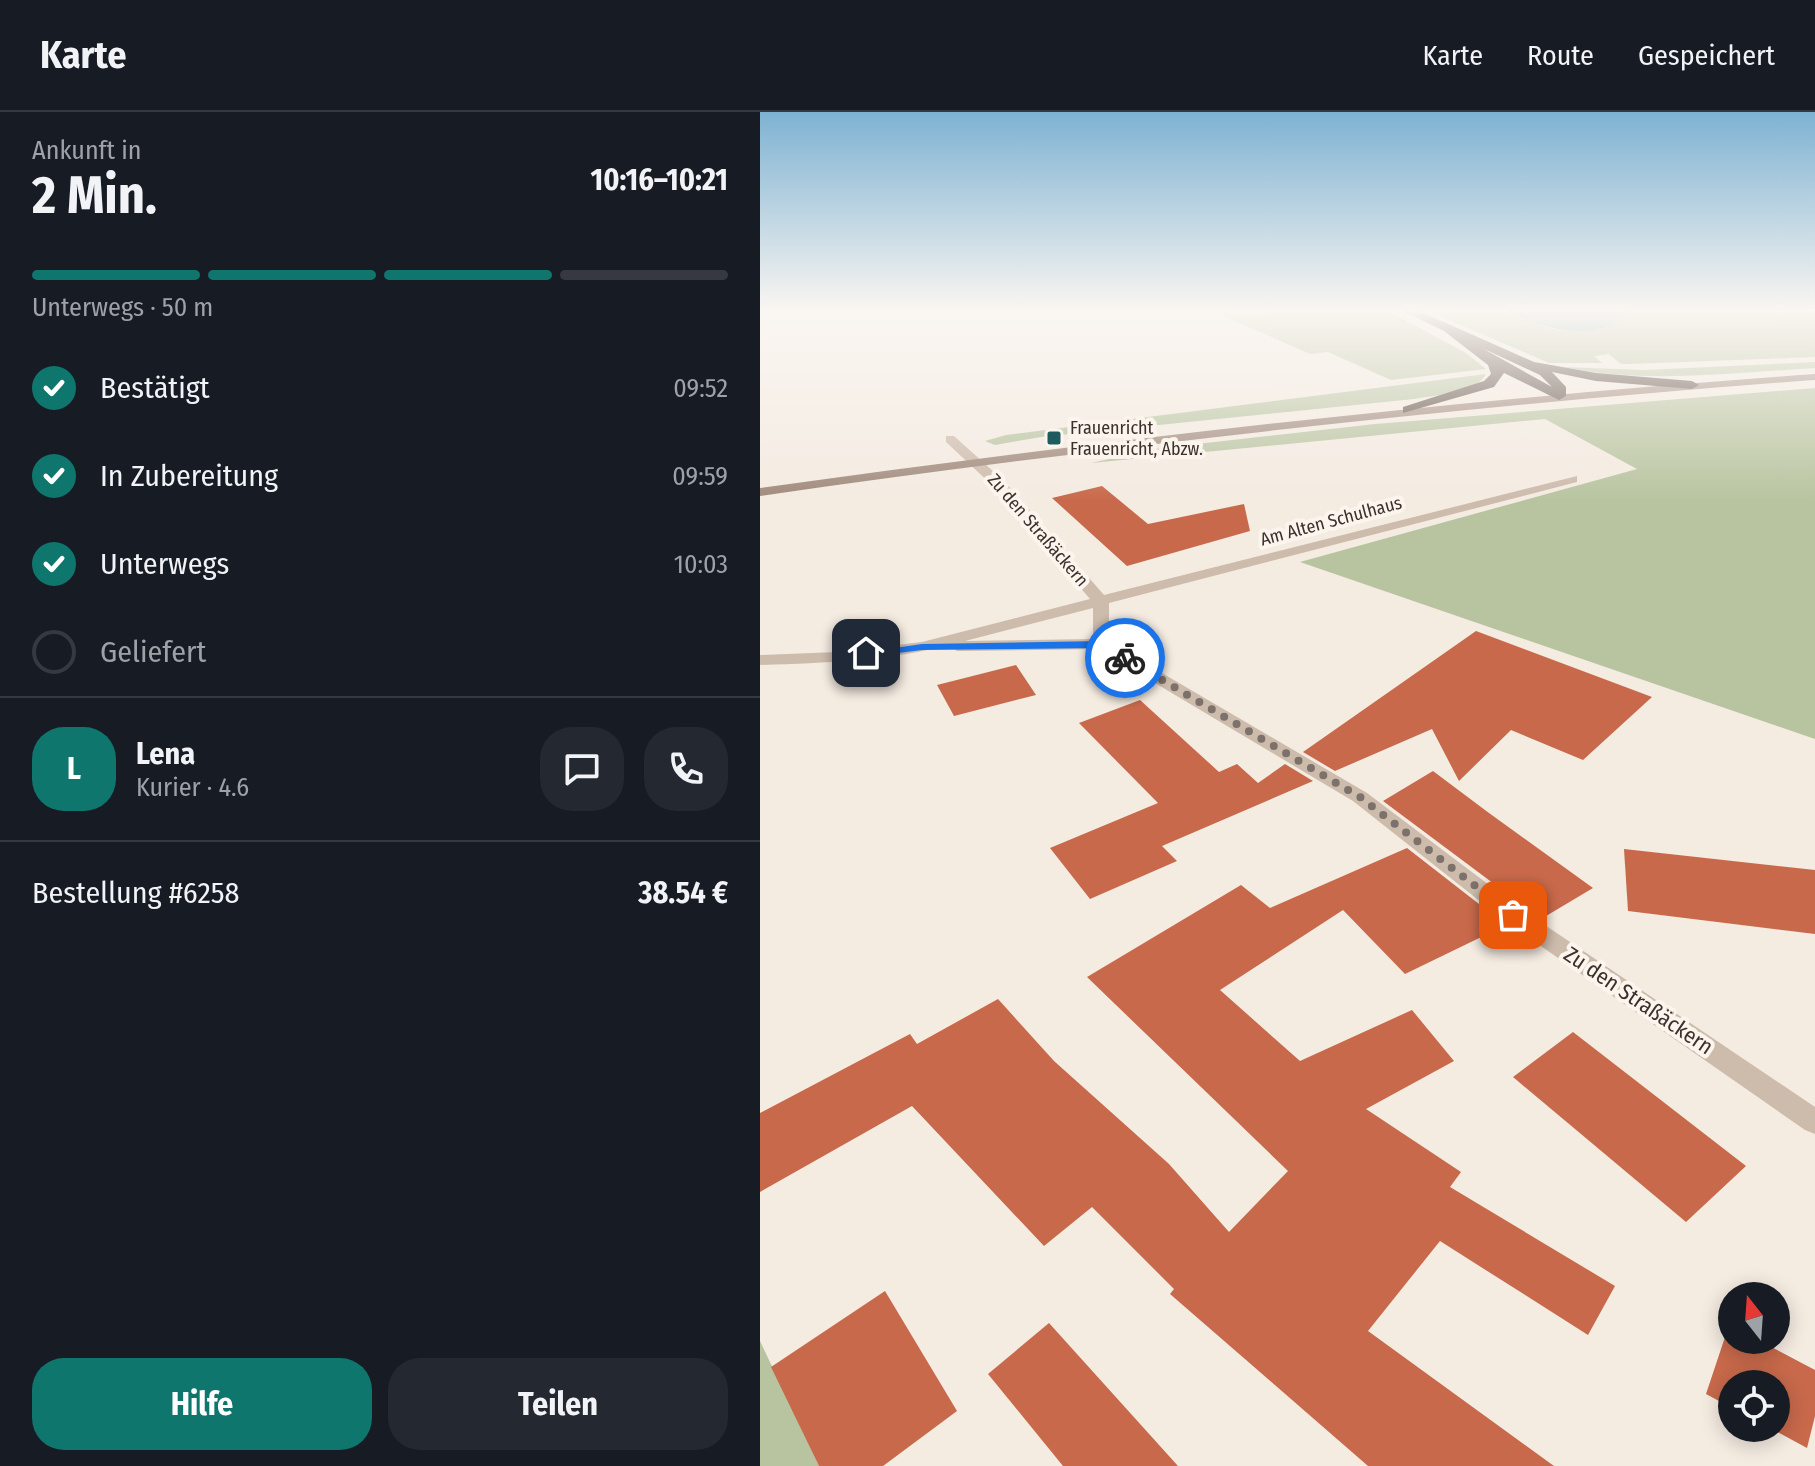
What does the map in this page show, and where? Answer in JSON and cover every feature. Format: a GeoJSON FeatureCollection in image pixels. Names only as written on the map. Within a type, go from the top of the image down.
{"type":"FeatureCollection","features":[{"type":"Feature","properties":{"kind":"highway"},"geometry":{"type":"LineString","coordinates":[[1408,410],[1489,384],[1498,374]]}},
{"type":"Feature","properties":{"kind":"highway"},"geometry":{"type":"LineString","coordinates":[[1516,374],[1559,396]]}},
{"type":"Feature","properties":{"kind":"highway"},"geometry":{"type":"LineString","coordinates":[[1544,374],[1554,380],[1559,396]]}},
{"type":"Feature","properties":{"kind":"highway"},"geometry":{"type":"LineString","coordinates":[[1583,374],[1692,385]]}},
{"type":"Feature","properties":{"kind":"main road"},"geometry":{"type":"LineString","coordinates":[[760,492],[975,461],[1408,410],[1815,377]]}},
{"type":"Feature","properties":{"kind":"street","name":"Zu den Straßäckern"},"geometry":{"type":"LineString","coordinates":[[950,439],[975,461],[1101,601]]}},
{"type":"Feature","properties":{"kind":"street","name":"Am Alten Schulhaus"},"geometry":{"type":"LineString","coordinates":[[760,660],[922,647],[1572,479]]}},
{"type":"Feature","properties":{"kind":"street"},"geometry":{"type":"LineString","coordinates":[[922,647],[1101,644],[1101,601]]}},
{"type":"Feature","properties":{"kind":"street","name":"Zu den Straßäckern"},"geometry":{"type":"LineString","coordinates":[[1101,644],[1360,797],[1513,915],[1815,1122]]}},
{"type":"Feature","properties":{"kind":"green space"},"geometry":{"type":"Polygon","coordinates":[[[1378,374],[1441,374],[1391,380],[1378,374]]]}},
{"type":"Feature","properties":{"kind":"green space"},"geometry":{"type":"Polygon","coordinates":[[[1486,374],[1481,381],[1464,390],[1414,399],[1041,437],[995,445],[985,441],[1006,435],[1486,374]]]}},
{"type":"Feature","properties":{"kind":"green space"},"geometry":{"type":"Polygon","coordinates":[[[1617,374],[1717,374],[1688,376],[1617,374]]]}},
{"type":"Feature","properties":{"kind":"green space"},"geometry":{"type":"Polygon","coordinates":[[[1815,388],[1815,739],[1300,562],[1637,469],[1545,419],[1091,463],[1161,448],[1375,424],[1815,388]]]}},
{"type":"Feature","properties":{"kind":"green space"},"geometry":{"type":"Polygon","coordinates":[[[760,1341],[819,1466],[760,1466],[760,1341]]]}},
{"type":"Feature","properties":{"kind":"building"},"geometry":{"type":"Polygon","coordinates":[[[1102,486],[1148,524],[1244,504],[1250,531],[1127,566],[1052,498],[1102,486]]]}},
{"type":"Feature","properties":{"kind":"building"},"geometry":{"type":"Polygon","coordinates":[[[1476,631],[1652,697],[1583,760],[1511,730],[1459,781],[1432,729],[1335,771],[1303,752],[1476,631]]]}},
{"type":"Feature","properties":{"kind":"building"},"geometry":{"type":"Polygon","coordinates":[[[1016,665],[1036,695],[954,716],[937,685],[1016,665]]]}},
{"type":"Feature","properties":{"kind":"building"},"geometry":{"type":"Polygon","coordinates":[[[1140,700],[1219,772],[1237,764],[1258,783],[1285,764],[1313,781],[1162,846],[1177,861],[1090,899],[1050,848],[1158,803],[1079,723],[1140,700]]]}},
{"type":"Feature","properties":{"kind":"building"},"geometry":{"type":"Polygon","coordinates":[[[1433,771],[1593,888],[1541,919],[1383,801],[1433,771]]]}},
{"type":"Feature","properties":{"kind":"building"},"geometry":{"type":"Polygon","coordinates":[[[1407,848],[1506,925],[1405,974],[1343,910],[1220,990],[1300,1061],[1412,1010],[1454,1061],[1366,1109],[1461,1172],[1450,1187],[1615,1286],[1588,1335],[1440,1241],[1368,1331],[1554,1466],[1368,1466],[1170,1294],[1174,1289],[1092,1207],[1044,1246],[912,1106],[760,1192],[760,1113],[910,1034],[917,1044],[998,999],[1054,1061],[1169,1164],[1229,1232],[1288,1171],[1087,977],[1241,885],[1270,908],[1407,848]]]}},
{"type":"Feature","properties":{"kind":"building"},"geometry":{"type":"Polygon","coordinates":[[[1624,849],[1815,870],[1815,934],[1628,911],[1624,849]]]}},
{"type":"Feature","properties":{"kind":"building"},"geometry":{"type":"Polygon","coordinates":[[[1573,1032],[1746,1166],[1686,1222],[1513,1077],[1573,1032]]]}},
{"type":"Feature","properties":{"kind":"building"},"geometry":{"type":"Polygon","coordinates":[[[885,1291],[957,1411],[883,1466],[819,1466],[771,1367],[885,1291]]]}},
{"type":"Feature","properties":{"kind":"building"},"geometry":{"type":"Polygon","coordinates":[[[1049,1323],[1178,1466],[1063,1466],[988,1374],[1049,1323]]]}},
{"type":"Feature","properties":{"kind":"building"},"geometry":{"type":"Polygon","coordinates":[[[1719,1354],[1785,1354],[1815,1370],[1815,1416],[1807,1448],[1790,1439],[1790,1370],[1718,1370],[1718,1400],[1706,1394],[1719,1354]]]}},
{"type":"Feature","properties":{"kind":"way so far"},"geometry":{"type":"LineString","coordinates":[[1125,658],[1360,797],[1513,915]]}},
{"type":"Feature","properties":{"kind":"place","name":"Frauenricht Frauenricht, Abzw."},"geometry":{"type":"Point","coordinates":[1054,438]}},
{"type":"Feature","properties":{"kind":"route"},"geometry":{"type":"LineString","coordinates":[[866,653],[922,647],[1101,644],[1125,658]]}}]}
